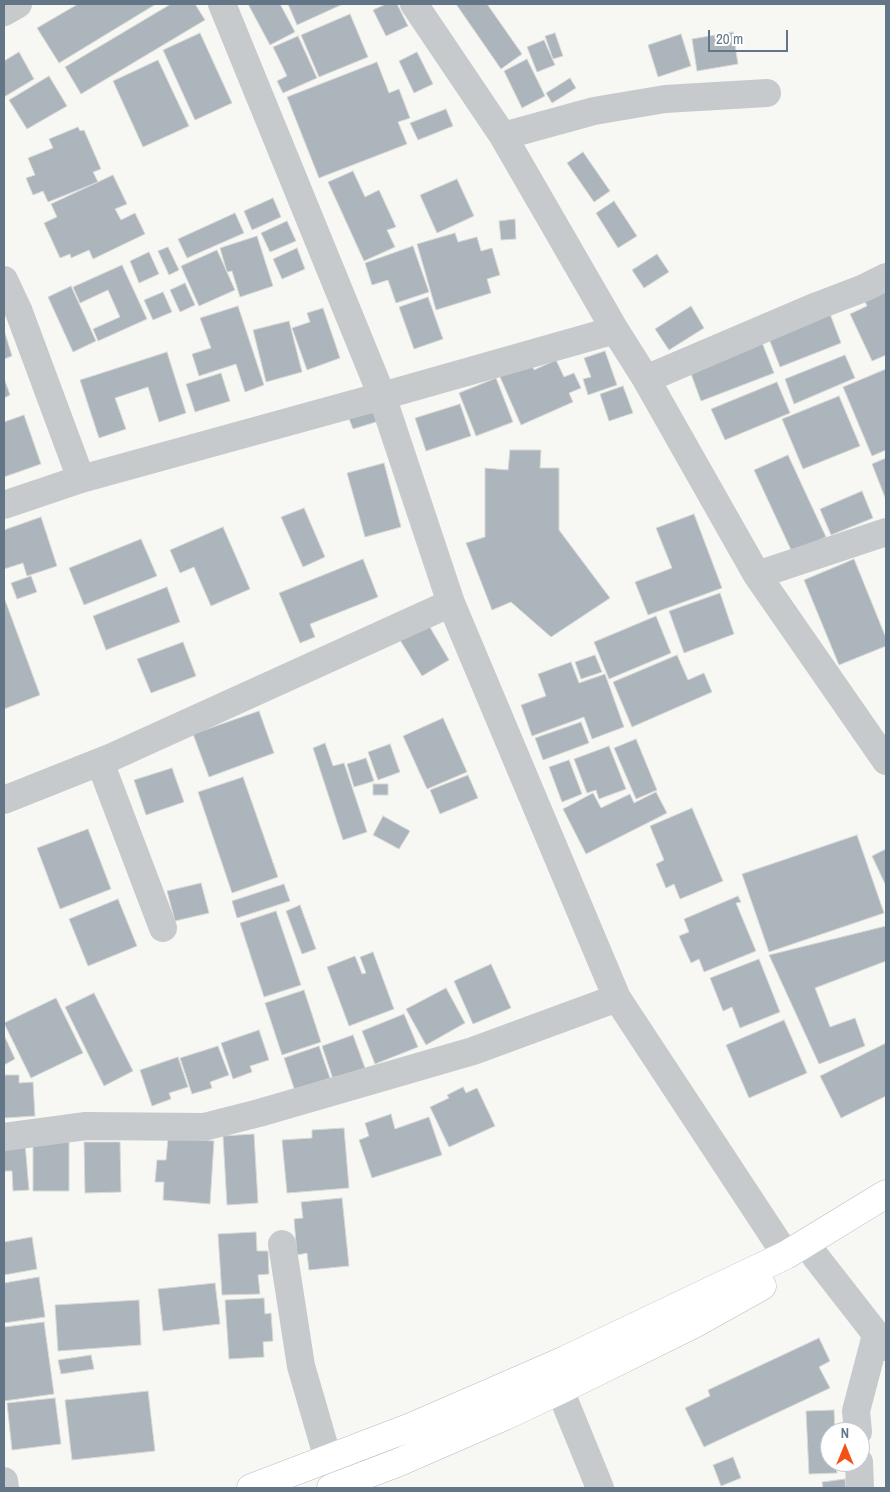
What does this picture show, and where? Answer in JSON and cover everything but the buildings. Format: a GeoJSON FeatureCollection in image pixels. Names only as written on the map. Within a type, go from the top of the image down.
{"type":"FeatureCollection","features":[{"type":"Feature","properties":{"kind":"main road"},"geometry":{"type":"LineString","coordinates":[[251,1488],[411,1427],[565,1360],[786,1256],[886,1194]]}},
{"type":"Feature","properties":{"kind":"main road"},"geometry":{"type":"LineString","coordinates":[[344,1486],[560,1390],[692,1325],[815,1256],[886,1212]]}},
{"type":"Feature","properties":{"kind":"street"},"geometry":{"type":"LineString","coordinates":[[4,12],[18,4]]}},
{"type":"Feature","properties":{"kind":"street"},"geometry":{"type":"LineString","coordinates":[[222,4],[382,396],[451,603],[618,998],[786,1256]]}},
{"type":"Feature","properties":{"kind":"street"},"geometry":{"type":"LineString","coordinates":[[414,4],[503,136],[615,330],[646,379],[756,575],[886,761]]}},
{"type":"Feature","properties":{"kind":"street"},"geometry":{"type":"LineString","coordinates":[[503,136],[594,111],[665,99],[767,94]]}},
{"type":"Feature","properties":{"kind":"street"},"geometry":{"type":"LineString","coordinates":[[646,379],[808,309],[864,288],[886,277]]}},
{"type":"Feature","properties":{"kind":"street"},"geometry":{"type":"LineString","coordinates":[[4,280],[19,312],[81,479]]}},
{"type":"Feature","properties":{"kind":"street"},"geometry":{"type":"LineString","coordinates":[[4,505],[81,479],[615,330]]}},
{"type":"Feature","properties":{"kind":"street"},"geometry":{"type":"LineString","coordinates":[[756,575],[886,532]]}},
{"type":"Feature","properties":{"kind":"street"},"geometry":{"type":"LineString","coordinates":[[4,800],[100,762],[451,603]]}},
{"type":"Feature","properties":{"kind":"street"},"geometry":{"type":"LineString","coordinates":[[100,762],[163,928]]}},
{"type":"Feature","properties":{"kind":"street"},"geometry":{"type":"LineString","coordinates":[[4,1137],[86,1126],[204,1127],[473,1051],[618,998]]}},
{"type":"Feature","properties":{"kind":"street"},"geometry":{"type":"LineString","coordinates":[[282,1244],[300,1366],[328,1459]]}},
{"type":"Feature","properties":{"kind":"street"},"geometry":{"type":"LineString","coordinates":[[815,1256],[881,1341],[856,1411],[857,1422]]}},
{"type":"Feature","properties":{"kind":"street"},"geometry":{"type":"LineString","coordinates":[[560,1390],[600,1488]]}},
{"type":"Feature","properties":{"kind":"street"},"geometry":{"type":"LineString","coordinates":[[859,1472],[860,1488]]}},
{"type":"Feature","properties":{"kind":"street"},"geometry":{"type":"LineString","coordinates":[[4,1481],[5,1488]]}}]}
